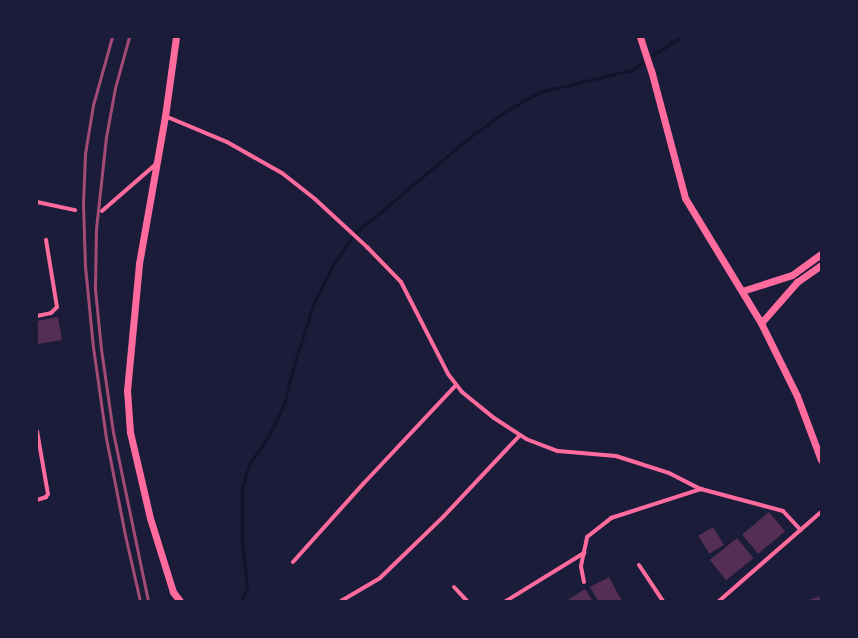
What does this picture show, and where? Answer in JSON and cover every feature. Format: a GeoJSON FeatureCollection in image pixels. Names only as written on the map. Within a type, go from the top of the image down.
{"type":"FeatureCollection","features":[{"type":"Feature","properties":{"kind":"street"},"geometry":{"type":"LineString","coordinates":[[175,601],[150,518],[130,432],[127,390],[139,264],[165,116],[176,37]]}},
{"type":"Feature","properties":{"kind":"street"},"geometry":{"type":"LineString","coordinates":[[640,37],[651,70],[685,198],[761,323],[797,396],[821,460]]}},
{"type":"Feature","properties":{"kind":"street"},"geometry":{"type":"LineString","coordinates":[[165,116],[227,142],[282,173],[314,198],[363,242],[401,282],[448,374],[462,392],[494,418],[526,439],[558,451],[616,456],[669,473],[701,489],[783,511],[801,530]]}},
{"type":"Feature","properties":{"kind":"street"},"geometry":{"type":"LineString","coordinates":[[102,211],[156,164]]}},
{"type":"Feature","properties":{"kind":"street"},"geometry":{"type":"LineString","coordinates":[[37,202],[75,210]]}},
{"type":"Feature","properties":{"kind":"street"},"geometry":{"type":"LineString","coordinates":[[37,316],[51,313],[57,307],[46,240]]}},
{"type":"Feature","properties":{"kind":"street"},"geometry":{"type":"LineString","coordinates":[[742,291],[792,275],[821,254]]}},
{"type":"Feature","properties":{"kind":"street"},"geometry":{"type":"LineString","coordinates":[[761,323],[797,282],[821,265]]}},
{"type":"Feature","properties":{"kind":"street"},"geometry":{"type":"LineString","coordinates":[[293,562],[364,483],[456,385]]}},
{"type":"Feature","properties":{"kind":"street"},"geometry":{"type":"LineString","coordinates":[[37,431],[48,494],[46,498],[37,500]]}},
{"type":"Feature","properties":{"kind":"street"},"geometry":{"type":"LineString","coordinates":[[341,601],[380,578],[444,516],[520,435]]}},
{"type":"Feature","properties":{"kind":"street"},"geometry":{"type":"LineString","coordinates":[[584,582],[581,566],[587,537],[611,518],[701,489]]}},
{"type":"Feature","properties":{"kind":"street"},"geometry":{"type":"LineString","coordinates":[[719,601],[821,512]]}},
{"type":"Feature","properties":{"kind":"street"},"geometry":{"type":"LineString","coordinates":[[506,601],[584,553]]}},
{"type":"Feature","properties":{"kind":"street"},"geometry":{"type":"LineString","coordinates":[[639,564],[663,601]]}},
{"type":"Feature","properties":{"kind":"street"},"geometry":{"type":"LineString","coordinates":[[454,587],[467,601]]}},
{"type":"Feature","properties":{"kind":"street"},"geometry":{"type":"LineString","coordinates":[[173,592],[180,601]]}},
{"type":"Feature","properties":{"kind":"building"},"geometry":{"type":"Polygon","coordinates":[[[58,317],[62,340],[37,344],[37,321],[58,317]]]}},
{"type":"Feature","properties":{"kind":"building"},"geometry":{"type":"Polygon","coordinates":[[[769,512],[785,531],[758,554],[742,534],[769,512]]]}},
{"type":"Feature","properties":{"kind":"building"},"geometry":{"type":"Polygon","coordinates":[[[713,527],[724,545],[709,554],[698,536],[713,527]]]}},
{"type":"Feature","properties":{"kind":"building"},"geometry":{"type":"Polygon","coordinates":[[[737,538],[753,558],[726,580],[710,560],[737,538]]]}},
{"type":"Feature","properties":{"kind":"building"},"geometry":{"type":"Polygon","coordinates":[[[609,577],[622,601],[598,601],[590,587],[609,577]]]}},
{"type":"Feature","properties":{"kind":"building"},"geometry":{"type":"Polygon","coordinates":[[[585,589],[593,601],[566,601],[585,589]]]}},
{"type":"Feature","properties":{"kind":"building"},"geometry":{"type":"Polygon","coordinates":[[[821,596],[821,601],[806,601],[821,596]]]}},
{"type":"Feature","properties":{"kind":"waterway"},"geometry":{"type":"LineString","coordinates":[[653,55],[681,37]]}},
{"type":"Feature","properties":{"kind":"waterway"},"geometry":{"type":"LineString","coordinates":[[241,601],[247,587],[242,542],[242,487],[250,463],[269,435],[284,404],[293,368],[313,305],[333,265],[354,234],[471,136],[506,111],[539,92],[632,70],[642,63]]}},
{"type":"Feature","properties":{"kind":"railway"},"geometry":{"type":"LineString","coordinates":[[112,37],[93,105],[85,154],[83,204],[85,266],[93,347],[106,438],[125,535],[140,601]]}},
{"type":"Feature","properties":{"kind":"railway"},"geometry":{"type":"LineString","coordinates":[[129,37],[115,88],[106,137],[96,229],[95,289],[101,349],[113,432],[148,601]]}}]}
